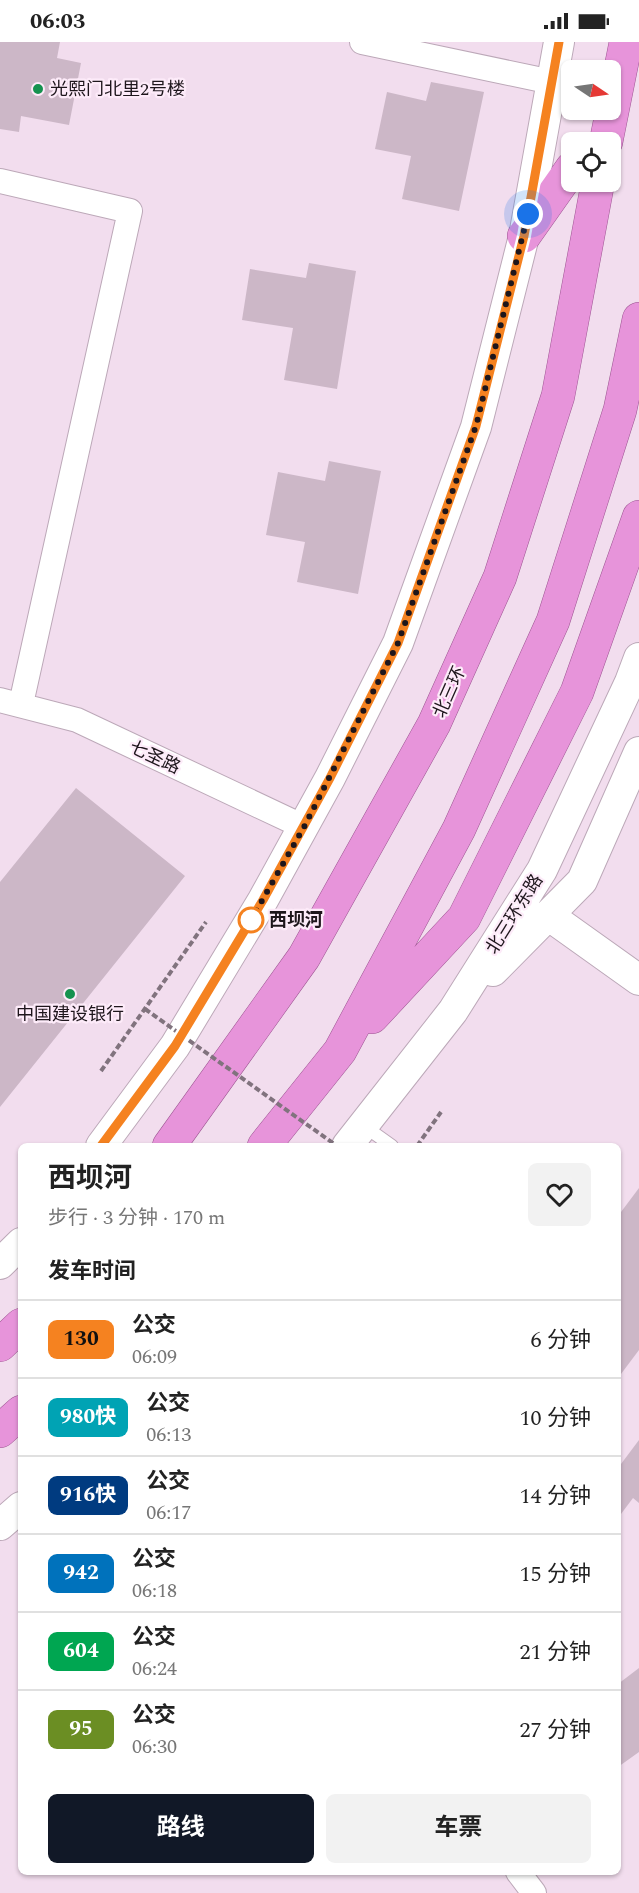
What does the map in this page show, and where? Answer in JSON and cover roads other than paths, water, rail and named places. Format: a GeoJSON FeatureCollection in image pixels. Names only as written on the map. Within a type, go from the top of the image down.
{"type":"FeatureCollection","features":[{"type":"Feature","properties":{"kind":"highway"},"geometry":{"type":"LineString","coordinates":[[621,66],[626,42]]}},
{"type":"Feature","properties":{"kind":"highway"},"geometry":{"type":"LineString","coordinates":[[524,236],[561,184]]}},
{"type":"Feature","properties":{"kind":"highway","name":"北三环"},"geometry":{"type":"LineString","coordinates":[[171,1143],[304,957],[439,714],[500,577],[558,396],[596,192]]}},
{"type":"Feature","properties":{"kind":"highway"},"geometry":{"type":"LineString","coordinates":[[340,1051],[459,829],[553,621],[620,410],[639,319]]}},
{"type":"Feature","properties":{"kind":"highway"},"geometry":{"type":"LineString","coordinates":[[266,1143],[340,1051],[464,918],[577,692],[639,517]]}},
{"type":"Feature","properties":{"kind":"highway"},"geometry":{"type":"LineString","coordinates":[[0,1345],[18,1328]]}},
{"type":"Feature","properties":{"kind":"highway"},"geometry":{"type":"LineString","coordinates":[[0,1431],[18,1415]]}},
{"type":"Feature","properties":{"kind":"street"},"geometry":{"type":"LineString","coordinates":[[362,42],[552,82]]}},
{"type":"Feature","properties":{"kind":"street"},"geometry":{"type":"LineString","coordinates":[[103,1143],[175,1046],[304,827],[398,643],[476,426],[524,236],[558,46]]}},
{"type":"Feature","properties":{"kind":"street"},"geometry":{"type":"LineString","coordinates":[[0,181],[130,211],[10,702]]}},
{"type":"Feature","properties":{"kind":"street","name":"北三环东路"},"geometry":{"type":"LineString","coordinates":[[355,1136],[453,1011],[542,870],[630,682],[639,658]]}},
{"type":"Feature","properties":{"kind":"street","name":"七圣路"},"geometry":{"type":"LineString","coordinates":[[10,702],[77,720],[304,827]]}},
{"type":"Feature","properties":{"kind":"street"},"geometry":{"type":"LineString","coordinates":[[453,1011],[582,881],[639,752]]}},
{"type":"Feature","properties":{"kind":"street"},"geometry":{"type":"LineString","coordinates":[[548,915],[639,980]]}},
{"type":"Feature","properties":{"kind":"street"},"geometry":{"type":"LineString","coordinates":[[0,1264],[18,1246]]}},
{"type":"Feature","properties":{"kind":"street"},"geometry":{"type":"LineString","coordinates":[[0,1525],[18,1510]]}},
{"type":"Feature","properties":{"kind":"street"},"geometry":{"type":"LineString","coordinates":[[520,1875],[534,1893]]}},
{"type":"Feature","properties":{"kind":"lane"},"geometry":{"type":"LineString","coordinates":[[355,1136],[381,1143]]}},
{"type":"Feature","properties":{"kind":"place","name":"光熙门北里2号楼"},"geometry":{"type":"Point","coordinates":[38,89]}},
{"type":"Feature","properties":{"kind":"place","name":"西坝河"},"geometry":{"type":"Point","coordinates":[251,920]}},
{"type":"Feature","properties":{"kind":"place","name":"中国建设银行"},"geometry":{"type":"Point","coordinates":[70,994]}}]}
